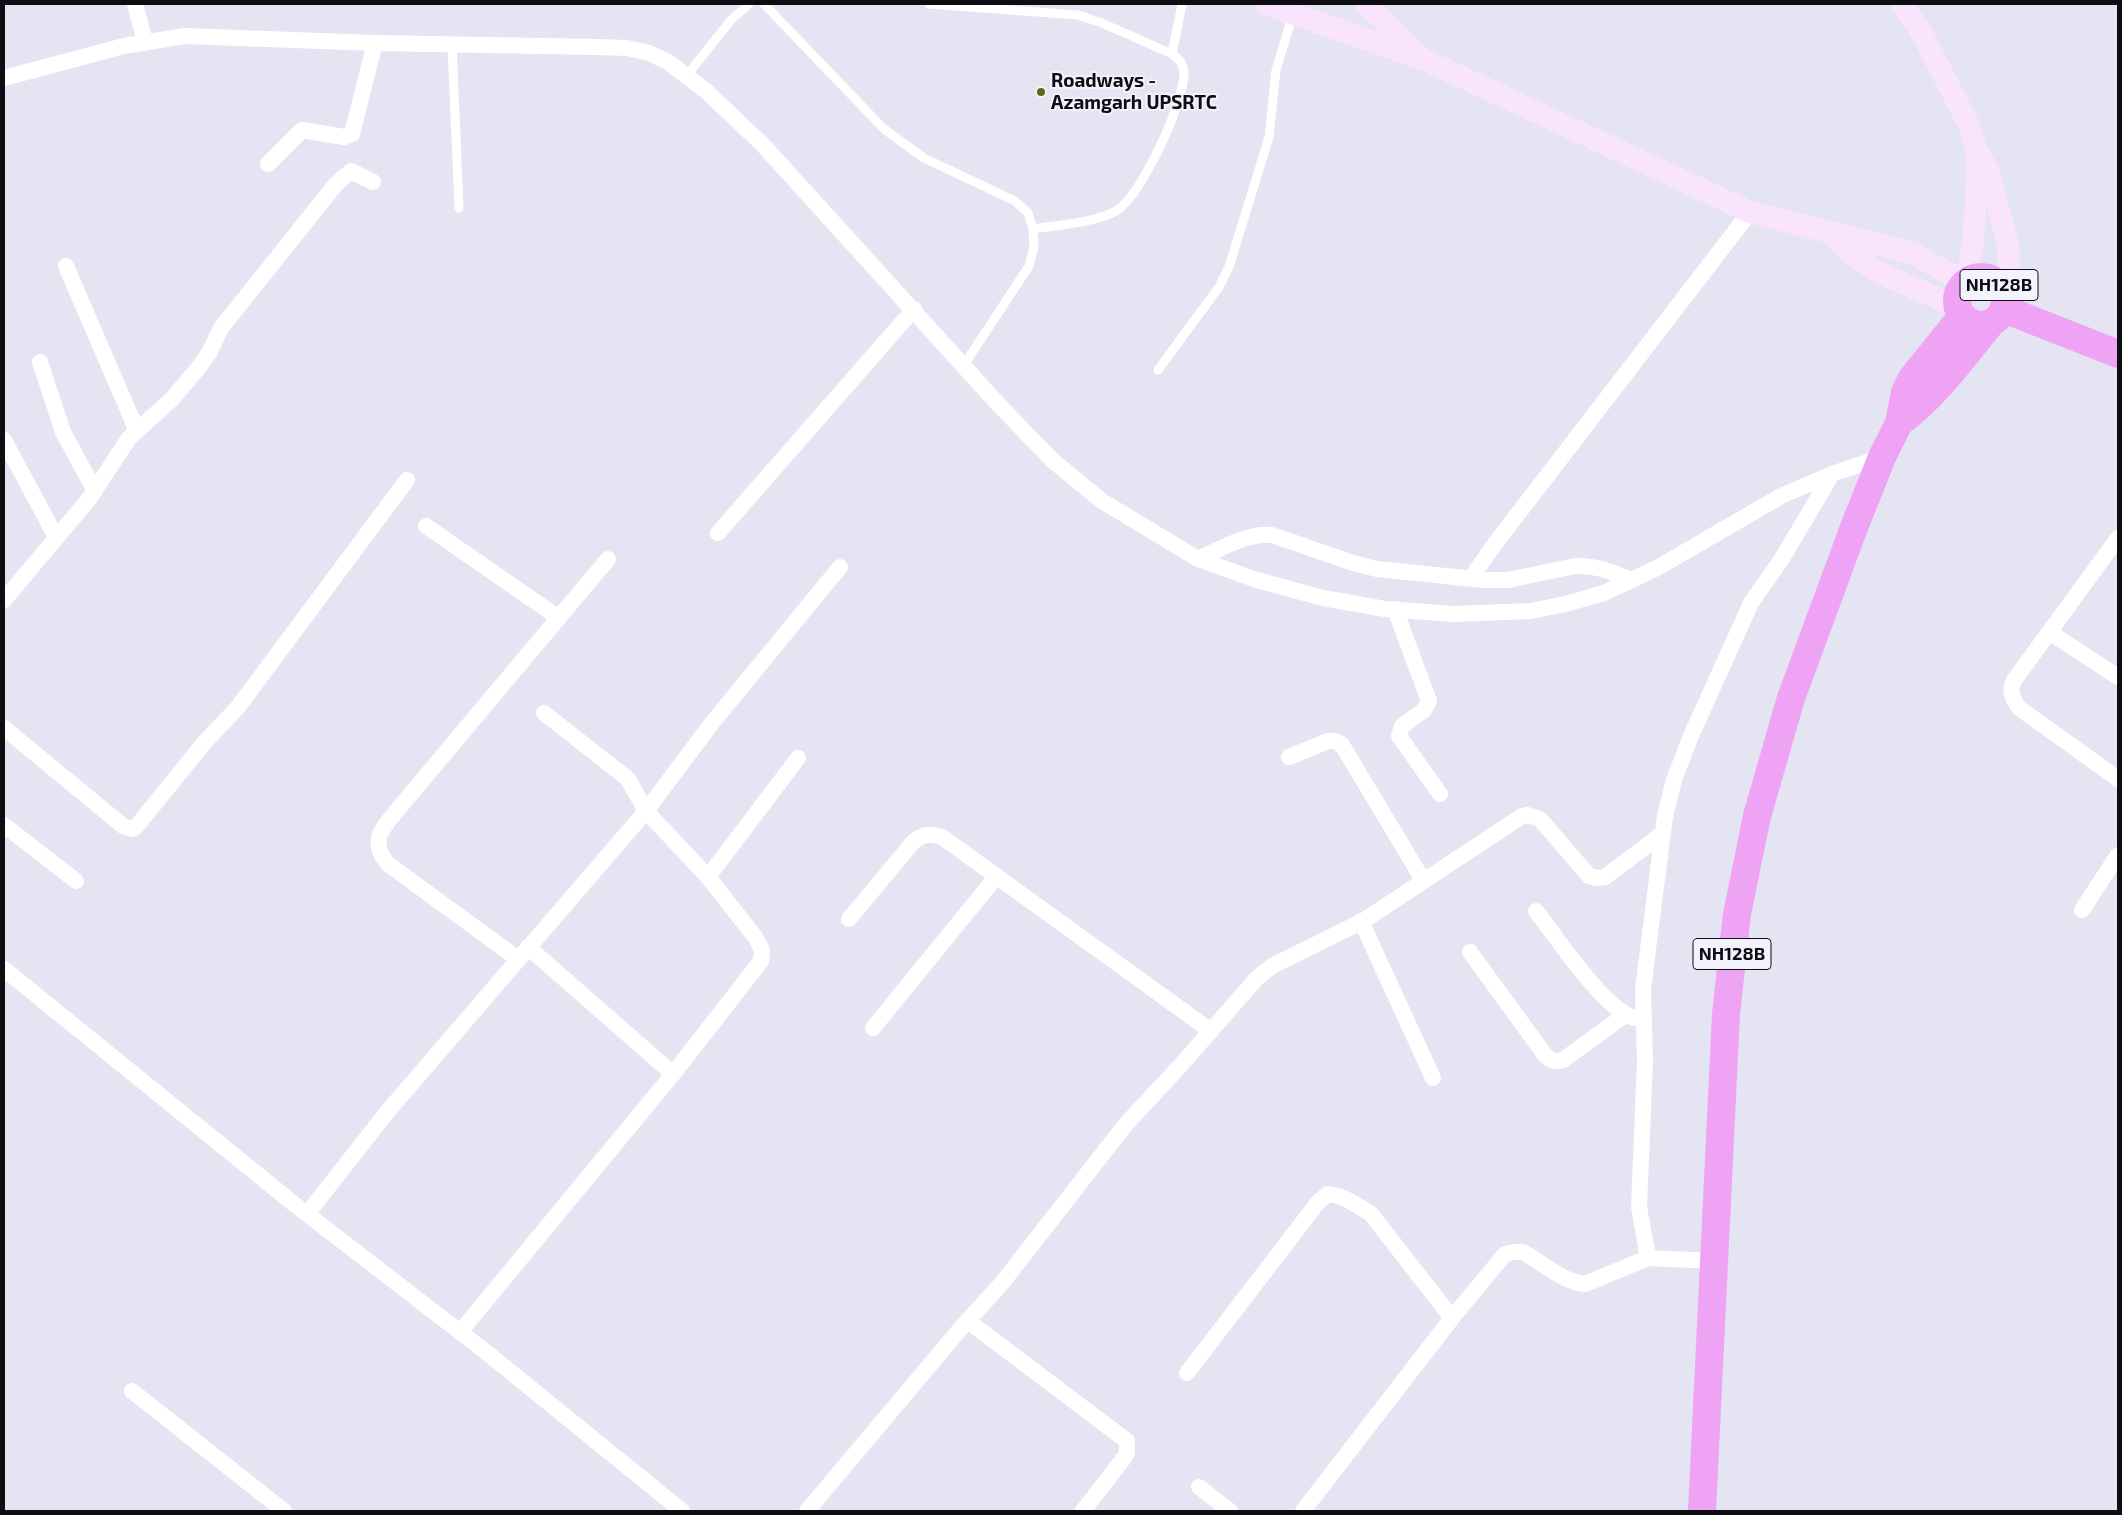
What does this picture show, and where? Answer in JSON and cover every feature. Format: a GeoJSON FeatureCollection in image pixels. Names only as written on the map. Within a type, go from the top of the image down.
{"type":"FeatureCollection","features":[{"type":"Feature","properties":{"kind":"highway","name":"NH128B"},"geometry":{"type":"LineString","coordinates":[[1702,1511],[1726,1014],[1737,914],[1757,816],[1791,698],[1882,457],[1899,423],[1905,392],[1963,296],[1980,276],[1991,278],[1999,305]]}},
{"type":"Feature","properties":{"kind":"highway","name":"NH128B"},"geometry":{"type":"LineString","coordinates":[[1963,296],[1971,323],[1982,325],[1999,305]]}},
{"type":"Feature","properties":{"kind":"highway","name":"NH128B"},"geometry":{"type":"LineString","coordinates":[[1899,423],[1914,412],[1929,397],[1999,305]]}},
{"type":"Feature","properties":{"kind":"highway"},"geometry":{"type":"LineString","coordinates":[[1999,305],[2118,354]]}},
{"type":"Feature","properties":{"kind":"street"},"geometry":{"type":"LineString","coordinates":[[135,4],[145,42]]}},
{"type":"Feature","properties":{"kind":"street"},"geometry":{"type":"LineString","coordinates":[[1266,4],[1294,12],[1425,60],[1750,212],[1912,253],[1963,296]]}},
{"type":"Feature","properties":{"kind":"street"},"geometry":{"type":"LineString","coordinates":[[1366,4],[1425,60]]}},
{"type":"Feature","properties":{"kind":"street"},"geometry":{"type":"LineString","coordinates":[[1902,4],[1920,30],[1968,123],[1977,151],[1988,170],[2008,244],[2008,270],[1999,305]]}},
{"type":"Feature","properties":{"kind":"street"},"geometry":{"type":"LineString","coordinates":[[4,78],[145,42],[185,36],[375,43],[627,48],[649,53],[687,75],[763,145],[1052,460],[1102,501],[1148,531],[1198,559],[1257,580],[1323,598],[1395,610],[1453,614],[1531,611],[1565,604],[1604,592],[1657,568],[1781,496],[1832,474],[1882,457]]}},
{"type":"Feature","properties":{"kind":"street"},"geometry":{"type":"LineString","coordinates":[[268,164],[302,130],[344,137],[352,134],[375,43]]}},
{"type":"Feature","properties":{"kind":"street"},"geometry":{"type":"LineString","coordinates":[[1963,296],[1977,193],[1977,151]]}},
{"type":"Feature","properties":{"kind":"street"},"geometry":{"type":"LineString","coordinates":[[4,600],[95,491],[129,438],[172,399],[200,366],[221,328],[336,184],[351,171],[373,182]]}},
{"type":"Feature","properties":{"kind":"street"},"geometry":{"type":"LineString","coordinates":[[1471,578],[1494,545],[1750,212]]}},
{"type":"Feature","properties":{"kind":"street"},"geometry":{"type":"LineString","coordinates":[[1825,230],[1854,256],[1901,284],[1963,296]]}},
{"type":"Feature","properties":{"kind":"street"},"geometry":{"type":"LineString","coordinates":[[66,266],[137,431]]}},
{"type":"Feature","properties":{"kind":"street"},"geometry":{"type":"LineString","coordinates":[[718,533],[914,309]]}},
{"type":"Feature","properties":{"kind":"street"},"geometry":{"type":"LineString","coordinates":[[40,362],[63,432],[95,491]]}},
{"type":"Feature","properties":{"kind":"street"},"geometry":{"type":"LineString","coordinates":[[4,440],[56,537]]}},
{"type":"Feature","properties":{"kind":"street"},"geometry":{"type":"LineString","coordinates":[[1648,1258],[1639,1208],[1645,1062],[1644,973],[1661,836],[1669,798],[1681,762],[1751,603],[1783,557],[1832,474]]}},
{"type":"Feature","properties":{"kind":"street"},"geometry":{"type":"LineString","coordinates":[[4,728],[122,826],[132,829],[136,827],[195,754],[238,707],[407,480]]}},
{"type":"Feature","properties":{"kind":"street"},"geometry":{"type":"LineString","coordinates":[[426,526],[559,618]]}},
{"type":"Feature","properties":{"kind":"street"},"geometry":{"type":"LineString","coordinates":[[1198,559],[1260,534],[1272,535],[1353,563],[1377,569],[1496,581],[1588,565],[1600,567],[1631,580]]}},
{"type":"Feature","properties":{"kind":"street"},"geometry":{"type":"LineString","coordinates":[[2118,538],[2011,685],[2013,701],[2019,708],[2118,779]]}},
{"type":"Feature","properties":{"kind":"street"},"geometry":{"type":"LineString","coordinates":[[608,559],[385,826],[379,836],[377,846],[380,854],[388,864],[523,953],[673,1074]]}},
{"type":"Feature","properties":{"kind":"street"},"geometry":{"type":"LineString","coordinates":[[307,1214],[388,1111],[646,811],[712,722],[840,567]]}},
{"type":"Feature","properties":{"kind":"street"},"geometry":{"type":"LineString","coordinates":[[1395,610],[1429,701],[1424,710],[1402,726],[1400,736],[1440,794]]}},
{"type":"Feature","properties":{"kind":"street"},"geometry":{"type":"LineString","coordinates":[[2049,632],[2118,677]]}},
{"type":"Feature","properties":{"kind":"street"},"geometry":{"type":"LineString","coordinates":[[460,1332],[673,1074],[761,961],[762,956],[762,950],[756,938],[708,877],[646,811],[632,785],[622,773],[544,713]]}},
{"type":"Feature","properties":{"kind":"street"},"geometry":{"type":"LineString","coordinates":[[1289,757],[1328,741],[1335,741],[1342,745],[1423,880]]}},
{"type":"Feature","properties":{"kind":"street"},"geometry":{"type":"LineString","coordinates":[[708,877],[798,758]]}},
{"type":"Feature","properties":{"kind":"street"},"geometry":{"type":"LineString","coordinates":[[807,1511],[1002,1283],[1126,1124],[1246,990],[1272,966],[1361,922],[1522,816],[1528,815],[1540,819],[1590,876],[1597,878],[1605,877],[1661,836]]}},
{"type":"Feature","properties":{"kind":"street"},"geometry":{"type":"LineString","coordinates":[[4,825],[76,881]]}},
{"type":"Feature","properties":{"kind":"street"},"geometry":{"type":"LineString","coordinates":[[849,919],[914,841],[924,834],[942,837],[1211,1031]]}},
{"type":"Feature","properties":{"kind":"street"},"geometry":{"type":"LineString","coordinates":[[2082,910],[2118,855]]}},
{"type":"Feature","properties":{"kind":"street"},"geometry":{"type":"LineString","coordinates":[[873,1028],[996,877]]}},
{"type":"Feature","properties":{"kind":"street"},"geometry":{"type":"LineString","coordinates":[[1536,910],[1604,998],[1625,1015],[1644,1021]]}},
{"type":"Feature","properties":{"kind":"street"},"geometry":{"type":"LineString","coordinates":[[1361,922],[1433,1078]]}},
{"type":"Feature","properties":{"kind":"street"},"geometry":{"type":"LineString","coordinates":[[1470,952],[1545,1055],[1551,1060],[1558,1062],[1563,1060],[1625,1015]]}},
{"type":"Feature","properties":{"kind":"street"},"geometry":{"type":"LineString","coordinates":[[4,969],[307,1214],[460,1332],[682,1511]]}},
{"type":"Feature","properties":{"kind":"street"},"geometry":{"type":"LineString","coordinates":[[1187,1373],[1319,1201],[1328,1194],[1334,1194],[1371,1214],[1452,1318]]}},
{"type":"Feature","properties":{"kind":"street"},"geometry":{"type":"LineString","coordinates":[[1303,1511],[1452,1318],[1505,1254],[1523,1252],[1567,1279],[1585,1284],[1648,1258],[1714,1261]]}},
{"type":"Feature","properties":{"kind":"street"},"geometry":{"type":"LineString","coordinates":[[968,1321],[1127,1441],[1127,1453],[1124,1458],[1083,1511]]}},
{"type":"Feature","properties":{"kind":"street"},"geometry":{"type":"LineString","coordinates":[[132,1391],[284,1511]]}},
{"type":"Feature","properties":{"kind":"street"},"geometry":{"type":"LineString","coordinates":[[1199,1487],[1230,1511]]}},
{"type":"Feature","properties":{"kind":"lane"},"geometry":{"type":"LineString","coordinates":[[687,75],[731,20],[749,4]]}},
{"type":"Feature","properties":{"kind":"lane"},"geometry":{"type":"LineString","coordinates":[[764,4],[884,129],[924,158],[1016,201],[1028,213],[1033,229],[1034,247],[1029,266],[964,365]]}},
{"type":"Feature","properties":{"kind":"lane"},"geometry":{"type":"LineString","coordinates":[[929,4],[1078,15],[1102,23],[1172,54],[1181,61],[1184,72],[1180,92],[1160,149],[1129,199],[1116,211],[1105,215],[1033,229]]}},
{"type":"Feature","properties":{"kind":"lane"},"geometry":{"type":"LineString","coordinates":[[1172,54],[1182,4]]}},
{"type":"Feature","properties":{"kind":"lane"},"geometry":{"type":"LineString","coordinates":[[1158,370],[1219,287],[1229,267],[1269,137],[1276,70],[1294,12]]}},
{"type":"Feature","properties":{"kind":"lane"},"geometry":{"type":"LineString","coordinates":[[452,45],[459,208]]}},
{"type":"Feature","properties":{"kind":"place","name":"Roadways - Azamgarh UPSRTC"},"geometry":{"type":"Point","coordinates":[1041,92]}}]}
